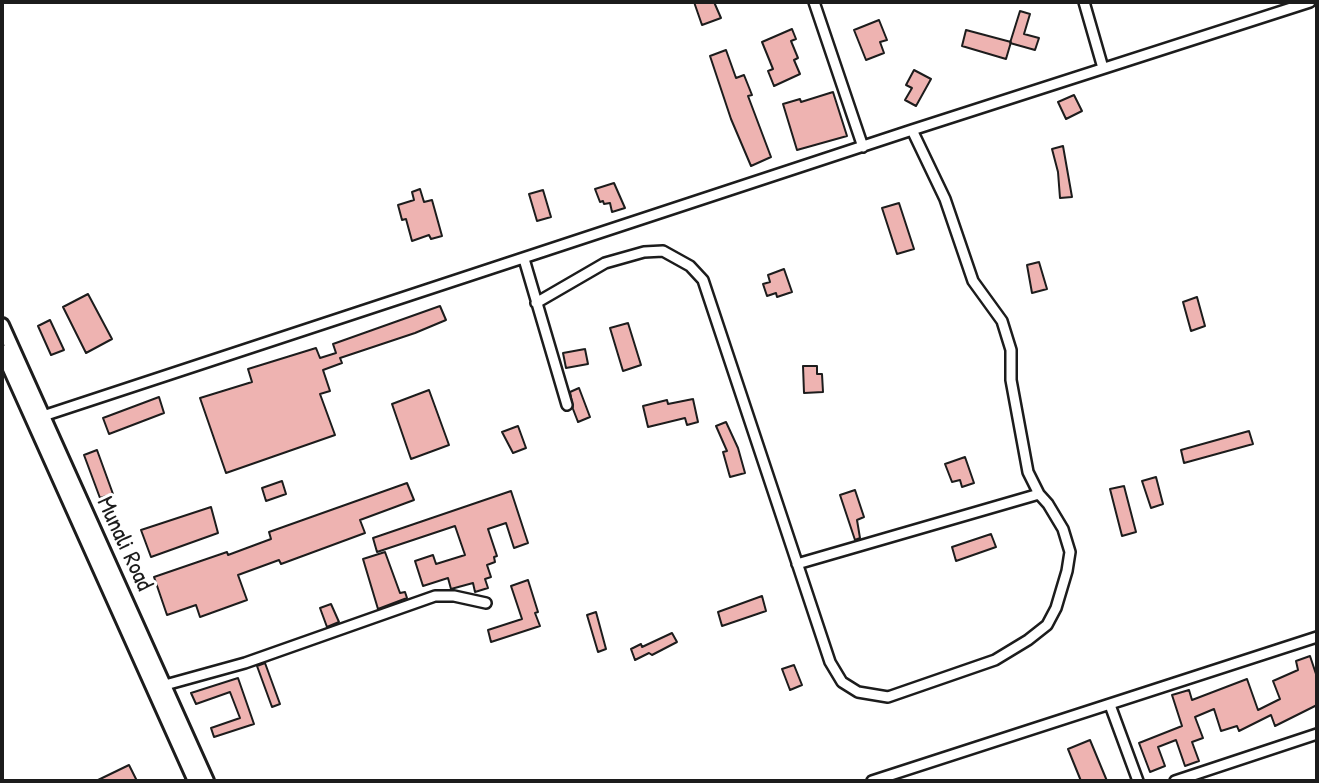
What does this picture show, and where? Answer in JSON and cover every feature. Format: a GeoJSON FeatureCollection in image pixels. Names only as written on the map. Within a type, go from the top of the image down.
{"type":"FeatureCollection","features":[{"type":"Feature","properties":{"kind":"main road","name":"Munali Road"},"geometry":{"type":"LineString","coordinates":[[2,325],[37,418]]}},
{"type":"Feature","properties":{"kind":"main road","name":"Munali Road"},"geometry":{"type":"LineString","coordinates":[[2,351],[37,418],[159,687],[207,781]]}},
{"type":"Feature","properties":{"kind":"main road","name":"Munali Road"},"geometry":{"type":"LineString","coordinates":[[159,687],[195,781]]}},
{"type":"Feature","properties":{"kind":"street"},"geometry":{"type":"LineString","coordinates":[[814,2],[863,147]]}},
{"type":"Feature","properties":{"kind":"street"},"geometry":{"type":"LineString","coordinates":[[1084,2],[1103,68]]}},
{"type":"Feature","properties":{"kind":"street"},"geometry":{"type":"LineString","coordinates":[[37,418],[1310,2]]}},
{"type":"Feature","properties":{"kind":"street"},"geometry":{"type":"LineString","coordinates":[[536,303],[605,263],[644,251],[663,251],[690,266],[704,280],[830,662],[842,682],[858,692],[888,696],[995,660],[1047,625],[1056,608],[1070,552],[1063,528],[1039,494],[1028,472],[1011,380],[1012,350],[1002,321],[973,281],[945,199],[912,130]]}},
{"type":"Feature","properties":{"kind":"street"},"geometry":{"type":"LineString","coordinates":[[524,259],[567,405]]}},
{"type":"Feature","properties":{"kind":"street"},"geometry":{"type":"LineString","coordinates":[[797,564],[1039,494]]}},
{"type":"Feature","properties":{"kind":"street"},"geometry":{"type":"LineString","coordinates":[[159,687],[245,663],[435,596],[454,596],[486,603]]}},
{"type":"Feature","properties":{"kind":"street"},"geometry":{"type":"LineString","coordinates":[[872,781],[1317,637]]}},
{"type":"Feature","properties":{"kind":"street"},"geometry":{"type":"LineString","coordinates":[[1110,705],[1138,781]]}},
{"type":"Feature","properties":{"kind":"street"},"geometry":{"type":"LineString","coordinates":[[1179,780],[1317,733]]}},
{"type":"Feature","properties":{"kind":"building"},"geometry":{"type":"Polygon","coordinates":[[[694,2],[714,2],[721,18],[702,25],[694,2]]]}},
{"type":"Feature","properties":{"kind":"building"},"geometry":{"type":"Polygon","coordinates":[[[1020,11],[1030,14],[1024,34],[1039,38],[1035,50],[1010,43],[1020,11]]]}},
{"type":"Feature","properties":{"kind":"building"},"geometry":{"type":"Polygon","coordinates":[[[879,20],[887,40],[880,42],[884,53],[866,60],[854,30],[879,20]]]}},
{"type":"Feature","properties":{"kind":"building"},"geometry":{"type":"Polygon","coordinates":[[[792,29],[796,39],[791,41],[798,58],[794,60],[800,74],[774,86],[768,71],[773,69],[762,42],[792,29]]]}},
{"type":"Feature","properties":{"kind":"building"},"geometry":{"type":"Polygon","coordinates":[[[966,30],[1011,42],[1006,59],[962,46],[966,30]]]}},
{"type":"Feature","properties":{"kind":"building"},"geometry":{"type":"Polygon","coordinates":[[[726,50],[736,78],[744,75],[752,95],[748,96],[771,157],[751,166],[731,119],[710,56],[726,50]]]}},
{"type":"Feature","properties":{"kind":"building"},"geometry":{"type":"Polygon","coordinates":[[[914,70],[931,79],[916,106],[905,100],[912,88],[906,85],[914,70]]]}},
{"type":"Feature","properties":{"kind":"building"},"geometry":{"type":"Polygon","coordinates":[[[833,92],[847,136],[797,150],[783,104],[800,99],[801,102],[833,92]]]}},
{"type":"Feature","properties":{"kind":"building"},"geometry":{"type":"Polygon","coordinates":[[[1074,95],[1082,111],[1066,119],[1058,102],[1074,95]]]}},
{"type":"Feature","properties":{"kind":"building"},"geometry":{"type":"Polygon","coordinates":[[[1063,146],[1072,197],[1060,198],[1058,172],[1052,149],[1063,146]]]}},
{"type":"Feature","properties":{"kind":"building"},"geometry":{"type":"Polygon","coordinates":[[[614,183],[625,208],[612,212],[610,203],[600,202],[595,189],[614,183]]]}},
{"type":"Feature","properties":{"kind":"building"},"geometry":{"type":"Polygon","coordinates":[[[420,189],[424,202],[432,200],[442,236],[431,239],[429,235],[412,241],[406,219],[402,220],[398,205],[414,200],[412,192],[420,189]]]}},
{"type":"Feature","properties":{"kind":"building"},"geometry":{"type":"Polygon","coordinates":[[[543,190],[551,217],[537,221],[529,194],[543,190]]]}},
{"type":"Feature","properties":{"kind":"building"},"geometry":{"type":"Polygon","coordinates":[[[899,203],[914,249],[897,254],[882,208],[899,203]]]}},
{"type":"Feature","properties":{"kind":"building"},"geometry":{"type":"Polygon","coordinates":[[[1039,262],[1047,289],[1032,293],[1027,265],[1039,262]]]}},
{"type":"Feature","properties":{"kind":"building"},"geometry":{"type":"Polygon","coordinates":[[[784,269],[792,292],[777,297],[776,293],[767,296],[763,284],[770,282],[768,275],[784,269]]]}},
{"type":"Feature","properties":{"kind":"building"},"geometry":{"type":"Polygon","coordinates":[[[88,294],[112,339],[86,353],[63,307],[88,294]]]}},
{"type":"Feature","properties":{"kind":"building"},"geometry":{"type":"Polygon","coordinates":[[[1197,297],[1205,326],[1191,331],[1183,302],[1197,297]]]}},
{"type":"Feature","properties":{"kind":"building"},"geometry":{"type":"Polygon","coordinates":[[[440,306],[446,320],[340,358],[342,363],[323,370],[330,391],[320,394],[335,435],[226,473],[200,398],[252,382],[248,369],[316,348],[320,358],[336,353],[333,344],[440,306]]]}},
{"type":"Feature","properties":{"kind":"building"},"geometry":{"type":"Polygon","coordinates":[[[50,320],[64,350],[51,355],[38,326],[50,320]]]}},
{"type":"Feature","properties":{"kind":"building"},"geometry":{"type":"Polygon","coordinates":[[[628,323],[641,365],[623,371],[610,328],[628,323]]]}},
{"type":"Feature","properties":{"kind":"building"},"geometry":{"type":"Polygon","coordinates":[[[585,349],[588,364],[566,368],[563,353],[585,349]]]}},
{"type":"Feature","properties":{"kind":"building"},"geometry":{"type":"Polygon","coordinates":[[[803,366],[817,366],[817,374],[822,374],[823,392],[804,393],[803,366]]]}},
{"type":"Feature","properties":{"kind":"building"},"geometry":{"type":"Polygon","coordinates":[[[579,388],[590,417],[578,422],[570,392],[579,388]]]}},
{"type":"Feature","properties":{"kind":"building"},"geometry":{"type":"Polygon","coordinates":[[[429,390],[449,445],[411,459],[392,404],[429,390]]]}},
{"type":"Feature","properties":{"kind":"building"},"geometry":{"type":"Polygon","coordinates":[[[159,397],[164,413],[109,434],[103,418],[159,397]]]}},
{"type":"Feature","properties":{"kind":"building"},"geometry":{"type":"Polygon","coordinates":[[[693,399],[698,422],[687,425],[685,418],[648,427],[643,406],[667,400],[668,404],[693,399]]]}},
{"type":"Feature","properties":{"kind":"building"},"geometry":{"type":"Polygon","coordinates":[[[726,422],[738,448],[745,473],[730,477],[723,452],[727,451],[716,426],[726,422]]]}},
{"type":"Feature","properties":{"kind":"building"},"geometry":{"type":"Polygon","coordinates":[[[518,426],[526,448],[513,453],[502,432],[518,426]]]}},
{"type":"Feature","properties":{"kind":"building"},"geometry":{"type":"Polygon","coordinates":[[[1249,431],[1253,444],[1184,463],[1181,450],[1249,431]]]}},
{"type":"Feature","properties":{"kind":"building"},"geometry":{"type":"Polygon","coordinates":[[[97,450],[113,494],[100,498],[84,455],[97,450]]]}},
{"type":"Feature","properties":{"kind":"building"},"geometry":{"type":"Polygon","coordinates":[[[965,457],[974,483],[962,487],[960,480],[952,482],[945,464],[965,457]]]}},
{"type":"Feature","properties":{"kind":"building"},"geometry":{"type":"Polygon","coordinates":[[[1156,477],[1163,504],[1151,508],[1142,481],[1156,477]]]}},
{"type":"Feature","properties":{"kind":"building"},"geometry":{"type":"Polygon","coordinates":[[[282,481],[286,494],[266,501],[262,488],[282,481]]]}},
{"type":"Feature","properties":{"kind":"building"},"geometry":{"type":"Polygon","coordinates":[[[407,483],[414,500],[360,520],[365,533],[281,564],[279,560],[238,575],[247,600],[200,617],[196,605],[167,615],[154,577],[227,552],[228,555],[271,539],[269,532],[407,483]]]}},
{"type":"Feature","properties":{"kind":"building"},"geometry":{"type":"Polygon","coordinates":[[[1124,486],[1136,532],[1122,536],[1110,489],[1124,486]]]}},
{"type":"Feature","properties":{"kind":"building"},"geometry":{"type":"Polygon","coordinates":[[[855,490],[864,517],[857,520],[860,538],[855,540],[840,495],[855,490]]]}},
{"type":"Feature","properties":{"kind":"building"},"geometry":{"type":"Polygon","coordinates":[[[511,491],[528,543],[514,548],[506,523],[488,529],[497,556],[494,557],[495,562],[487,565],[491,577],[485,579],[488,588],[475,592],[473,583],[451,589],[448,578],[423,586],[415,561],[433,555],[436,564],[465,555],[455,526],[377,552],[373,538],[511,491]]]}},
{"type":"Feature","properties":{"kind":"building"},"geometry":{"type":"Polygon","coordinates":[[[211,507],[218,533],[151,557],[141,530],[211,507]]]}},
{"type":"Feature","properties":{"kind":"building"},"geometry":{"type":"Polygon","coordinates":[[[991,534],[996,547],[956,561],[952,547],[991,534]]]}},
{"type":"Feature","properties":{"kind":"building"},"geometry":{"type":"Polygon","coordinates":[[[385,552],[400,593],[405,592],[407,598],[378,609],[363,559],[385,552]]]}},
{"type":"Feature","properties":{"kind":"building"},"geometry":{"type":"Polygon","coordinates":[[[528,580],[540,626],[491,642],[488,630],[522,619],[511,586],[528,580]]]}},
{"type":"Feature","properties":{"kind":"building"},"geometry":{"type":"Polygon","coordinates":[[[762,596],[766,611],[722,626],[718,612],[762,596]]]}},
{"type":"Feature","properties":{"kind":"building"},"geometry":{"type":"Polygon","coordinates":[[[331,604],[339,622],[327,627],[320,608],[331,604]]]}},
{"type":"Feature","properties":{"kind":"building"},"geometry":{"type":"Polygon","coordinates":[[[596,612],[606,649],[598,652],[587,615],[596,612]]]}},
{"type":"Feature","properties":{"kind":"building"},"geometry":{"type":"Polygon","coordinates":[[[672,633],[677,642],[652,655],[649,653],[635,660],[631,649],[641,644],[642,647],[672,633]]]}},
{"type":"Feature","properties":{"kind":"building"},"geometry":{"type":"Polygon","coordinates":[[[1310,656],[1317,677],[1317,705],[1275,726],[1271,715],[1239,731],[1237,726],[1221,731],[1214,709],[1195,717],[1203,738],[1192,742],[1199,761],[1185,766],[1176,740],[1158,747],[1165,766],[1150,772],[1139,743],[1182,726],[1172,695],[1189,690],[1192,700],[1247,679],[1258,710],[1280,699],[1273,681],[1298,670],[1296,661],[1310,656]]]}},
{"type":"Feature","properties":{"kind":"building"},"geometry":{"type":"Polygon","coordinates":[[[265,663],[280,704],[272,707],[257,666],[265,663]]]}},
{"type":"Feature","properties":{"kind":"building"},"geometry":{"type":"Polygon","coordinates":[[[794,665],[802,685],[790,690],[782,669],[794,665]]]}},
{"type":"Feature","properties":{"kind":"building"},"geometry":{"type":"Polygon","coordinates":[[[238,678],[254,724],[214,737],[211,728],[240,718],[230,692],[196,704],[191,693],[238,678]]]}},
{"type":"Feature","properties":{"kind":"building"},"geometry":{"type":"Polygon","coordinates":[[[1090,740],[1107,781],[1081,781],[1068,749],[1090,740]]]}},
{"type":"Feature","properties":{"kind":"building"},"geometry":{"type":"Polygon","coordinates":[[[129,765],[137,781],[96,781],[129,765]]]}}]}
